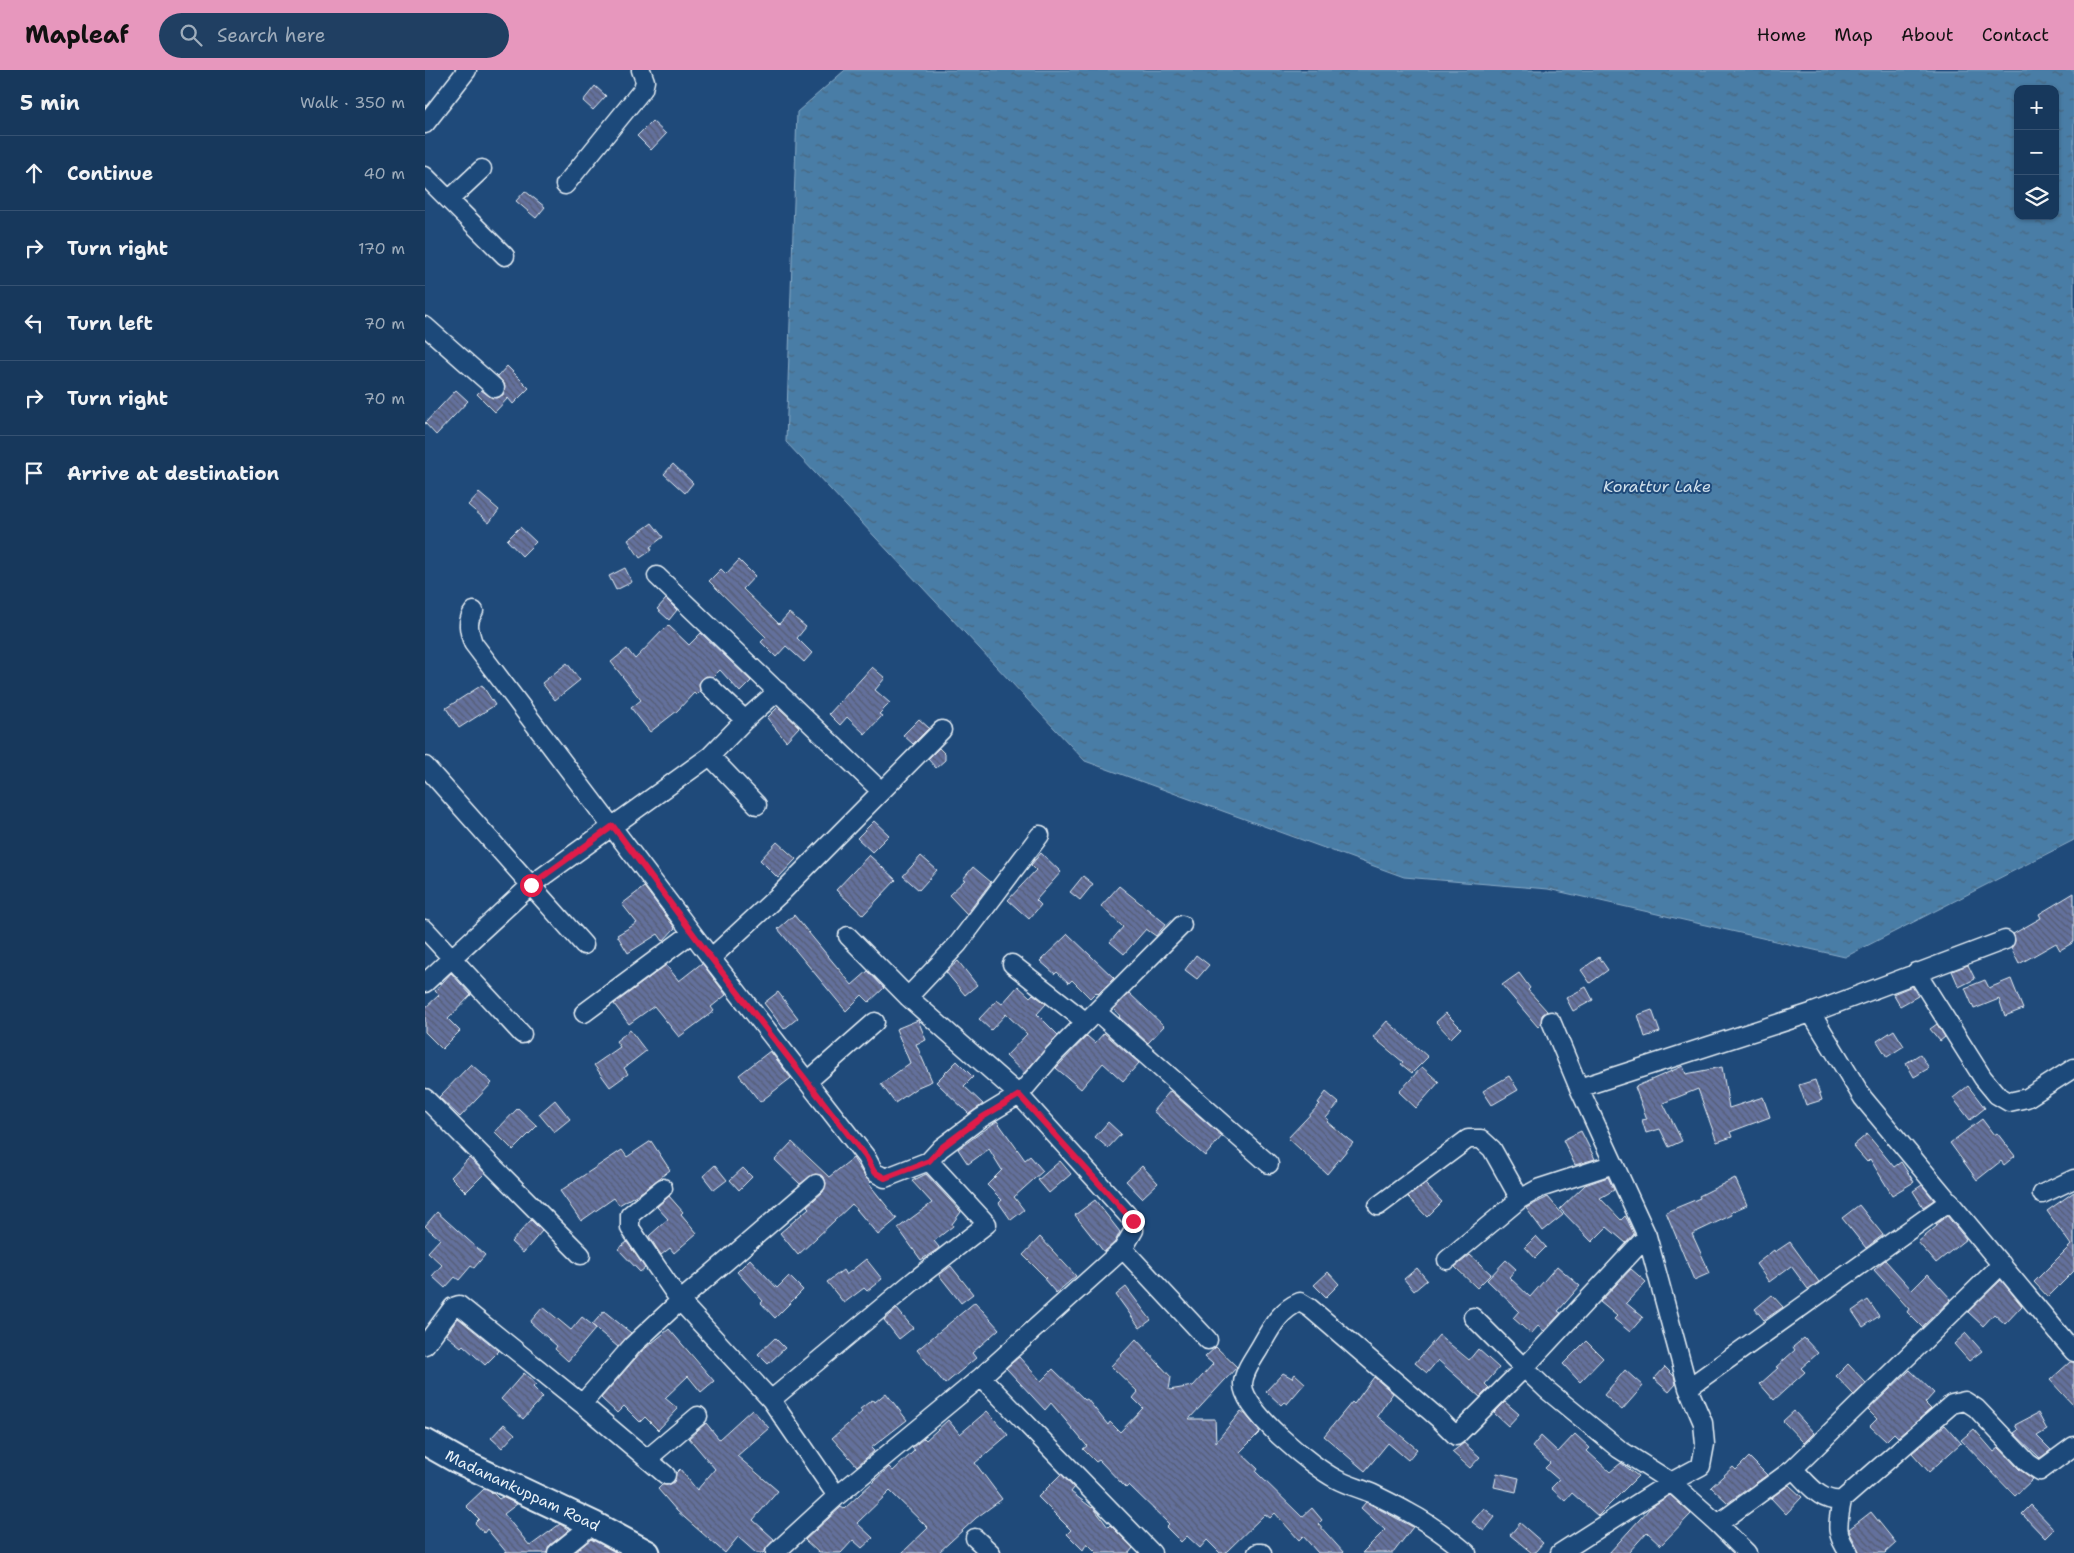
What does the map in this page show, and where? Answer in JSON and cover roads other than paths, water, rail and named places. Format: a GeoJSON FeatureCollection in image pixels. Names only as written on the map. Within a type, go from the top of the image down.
{"type":"FeatureCollection","features":[{"type":"Feature","properties":{"kind":"main road","name":"Madanankuppam Road"},"geometry":{"type":"LineString","coordinates":[[425,1442],[457,1460],[593,1524],[635,1550]]}},
{"type":"Feature","properties":{"kind":"street"},"geometry":{"type":"LineString","coordinates":[[425,124],[467,70]]}},
{"type":"Feature","properties":{"kind":"street"},"geometry":{"type":"LineString","coordinates":[[565,185],[643,89],[645,81],[641,70]]}},
{"type":"Feature","properties":{"kind":"street"},"geometry":{"type":"LineString","coordinates":[[449,200],[482,169]]}},
{"type":"Feature","properties":{"kind":"street"},"geometry":{"type":"LineString","coordinates":[[425,176],[505,256]]}},
{"type":"Feature","properties":{"kind":"street"},"geometry":{"type":"LineString","coordinates":[[425,326],[495,388]]}},
{"type":"Feature","properties":{"kind":"street"},"geometry":{"type":"LineString","coordinates":[[657,576],[881,791]]}},
{"type":"Feature","properties":{"kind":"street"},"geometry":{"type":"LineString","coordinates":[[474,611],[469,617],[468,624],[473,643],[711,958],[866,1157],[874,1172],[885,1178],[929,1161],[941,1148],[981,1118],[1019,1095],[1054,1054],[1182,924]]}},
{"type":"Feature","properties":{"kind":"street"},"geometry":{"type":"LineString","coordinates":[[709,686],[745,720]]}},
{"type":"Feature","properties":{"kind":"street"},"geometry":{"type":"LineString","coordinates":[[425,983],[531,885],[710,756],[745,720],[778,691]]}},
{"type":"Feature","properties":{"kind":"street"},"geometry":{"type":"LineString","coordinates":[[711,958],[780,894],[941,730]]}},
{"type":"Feature","properties":{"kind":"street"},"geometry":{"type":"LineString","coordinates":[[710,756],[757,805]]}},
{"type":"Feature","properties":{"kind":"street"},"geometry":{"type":"LineString","coordinates":[[425,766],[584,945]]}},
{"type":"Feature","properties":{"kind":"street"},"geometry":{"type":"LineString","coordinates":[[908,998],[958,944],[1040,835]]}},
{"type":"Feature","properties":{"kind":"street"},"geometry":{"type":"LineString","coordinates":[[425,929],[522,1034]]}},
{"type":"Feature","properties":{"kind":"street"},"geometry":{"type":"LineString","coordinates":[[584,1013],[692,933]]}},
{"type":"Feature","properties":{"kind":"street"},"geometry":{"type":"LineString","coordinates":[[775,1553],[837,1496],[981,1377],[1123,1249],[1135,1230],[1133,1221],[1019,1095],[908,998],[849,936]]}},
{"type":"Feature","properties":{"kind":"street"},"geometry":{"type":"LineString","coordinates":[[1579,1088],[1811,1013],[2005,940]]}},
{"type":"Feature","properties":{"kind":"street"},"geometry":{"type":"LineString","coordinates":[[1012,964],[1091,1017],[1269,1164]]}},
{"type":"Feature","properties":{"kind":"street"},"geometry":{"type":"LineString","coordinates":[[1916,972],[1983,1078],[1997,1095],[2009,1102],[2027,1098],[2074,1068]]}},
{"type":"Feature","properties":{"kind":"street"},"geometry":{"type":"LineString","coordinates":[[1811,1013],[1863,1098],[2074,1352]]}},
{"type":"Feature","properties":{"kind":"street"},"geometry":{"type":"LineString","coordinates":[[1551,1021],[1579,1088],[1647,1236],[1688,1388],[1703,1423],[1705,1444],[1701,1466],[1671,1482],[1562,1553]]}},
{"type":"Feature","properties":{"kind":"street"},"geometry":{"type":"LineString","coordinates":[[808,1081],[875,1022]]}},
{"type":"Feature","properties":{"kind":"street"},"geometry":{"type":"LineString","coordinates":[[425,1098],[581,1255]]}},
{"type":"Feature","properties":{"kind":"street"},"geometry":{"type":"LineString","coordinates":[[1378,1206],[1468,1139],[1481,1139],[1492,1149],[1520,1199]]}},
{"type":"Feature","properties":{"kind":"street"},"geometry":{"type":"LineString","coordinates":[[771,1400],[916,1278],[965,1243],[987,1224],[929,1161]]}},
{"type":"Feature","properties":{"kind":"street"},"geometry":{"type":"LineString","coordinates":[[1447,1260],[1520,1199],[1540,1188],[1614,1164]]}},
{"type":"Feature","properties":{"kind":"street"},"geometry":{"type":"LineString","coordinates":[[2042,1194],[2074,1179]]}},
{"type":"Feature","properties":{"kind":"street"},"geometry":{"type":"LineString","coordinates":[[582,1404],[633,1345],[680,1301],[816,1184]]}},
{"type":"Feature","properties":{"kind":"street"},"geometry":{"type":"LineString","coordinates":[[663,1188],[630,1215],[631,1228],[680,1301],[771,1400],[837,1496]]}},
{"type":"Feature","properties":{"kind":"street"},"geometry":{"type":"LineString","coordinates":[[1688,1388],[1950,1201]]}},
{"type":"Feature","properties":{"kind":"street"},"geometry":{"type":"LineString","coordinates":[[1467,1553],[1410,1513],[1370,1493],[1336,1480],[1314,1466],[1252,1407],[1245,1394],[1243,1384],[1248,1366],[1280,1314],[1300,1302],[1318,1314],[1438,1418],[1456,1436],[1524,1368],[1647,1236]]}},
{"type":"Feature","properties":{"kind":"street"},"geometry":{"type":"LineString","coordinates":[[1123,1249],[1208,1340]]}},
{"type":"Feature","properties":{"kind":"street"},"geometry":{"type":"LineString","coordinates":[[1719,1524],[1793,1469],[2002,1264]]}},
{"type":"Feature","properties":{"kind":"street"},"geometry":{"type":"LineString","coordinates":[[425,1345],[453,1307],[459,1305],[582,1404],[666,1475]]}},
{"type":"Feature","properties":{"kind":"street"},"geometry":{"type":"LineString","coordinates":[[1473,1317],[1547,1390],[1619,1449],[1671,1482],[1719,1524],[1747,1553]]}},
{"type":"Feature","properties":{"kind":"street"},"geometry":{"type":"LineString","coordinates":[[981,1377],[1152,1553]]}},
{"type":"Feature","properties":{"kind":"street"},"geometry":{"type":"LineString","coordinates":[[1793,1469],[1824,1499],[1842,1500],[1952,1404],[1965,1401],[1976,1408],[2028,1463],[2040,1471],[2074,1446]]}},
{"type":"Feature","properties":{"kind":"street"},"geometry":{"type":"LineString","coordinates":[[647,1459],[698,1416]]}},
{"type":"Feature","properties":{"kind":"street"},"geometry":{"type":"LineString","coordinates":[[1842,1500],[1838,1525],[1840,1540],[1849,1553]]}},
{"type":"Feature","properties":{"kind":"street"},"geometry":{"type":"LineString","coordinates":[[557,1553],[593,1524]]}},
{"type":"Feature","properties":{"kind":"street"},"geometry":{"type":"LineString","coordinates":[[975,1538],[991,1553]]}},
{"type":"Feature","properties":{"kind":"street"},"geometry":{"type":"LineString","coordinates":[[1257,1553],[1262,1553]]}},
{"type":"Feature","properties":{"kind":"water","name":"Korattur Lake"},"geometry":{"type":"Polygon","coordinates":[[[845,70],[2074,70],[2074,840],[1845,957],[1548,889],[1404,877],[1085,761],[786,442],[797,112],[845,70]]]}}]}
